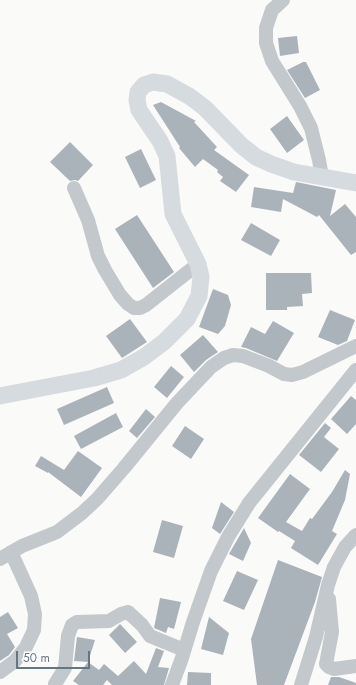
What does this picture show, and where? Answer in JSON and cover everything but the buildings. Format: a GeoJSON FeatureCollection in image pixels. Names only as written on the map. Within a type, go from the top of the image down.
{"type":"FeatureCollection","features":[{"type":"Feature","properties":{"kind":"main road"},"geometry":{"type":"LineString","coordinates":[[0,396],[94,378],[121,370],[144,357],[164,342],[187,319],[199,296],[200,277],[198,264],[173,214],[167,156],[160,141],[139,110],[137,100],[138,92],[144,85],[153,82],[167,84],[189,96],[205,108],[241,146],[256,157],[271,164],[294,172],[356,183]]}},
{"type":"Feature","properties":{"kind":"street"},"geometry":{"type":"LineString","coordinates":[[283,0],[272,10],[266,28],[266,43],[272,61],[300,106],[311,128],[322,176]]}},
{"type":"Feature","properties":{"kind":"street"},"geometry":{"type":"LineString","coordinates":[[74,188],[88,220],[98,256],[105,270],[120,295],[134,308],[140,308],[146,304],[198,264]]}},
{"type":"Feature","properties":{"kind":"street"},"geometry":{"type":"LineString","coordinates":[[0,672],[15,661],[26,647],[34,630],[35,614],[31,596],[6,555],[57,532],[82,513],[97,499],[177,403],[211,367],[224,358],[233,355],[243,356],[269,366],[284,374],[292,375],[303,372],[356,346]]}},
{"type":"Feature","properties":{"kind":"street"},"geometry":{"type":"LineString","coordinates":[[172,685],[211,571],[228,537],[249,503],[356,370]]}},
{"type":"Feature","properties":{"kind":"street"},"geometry":{"type":"LineString","coordinates":[[301,685],[316,637],[334,567],[345,547],[356,534]]}},
{"type":"Feature","properties":{"kind":"street"},"geometry":{"type":"LineString","coordinates":[[328,586],[332,632],[326,664],[334,669],[356,666]]}},
{"type":"Feature","properties":{"kind":"street"},"geometry":{"type":"LineString","coordinates":[[55,684],[66,668],[68,636],[72,625],[77,622],[109,621],[128,612],[150,636],[184,650]]}}]}
